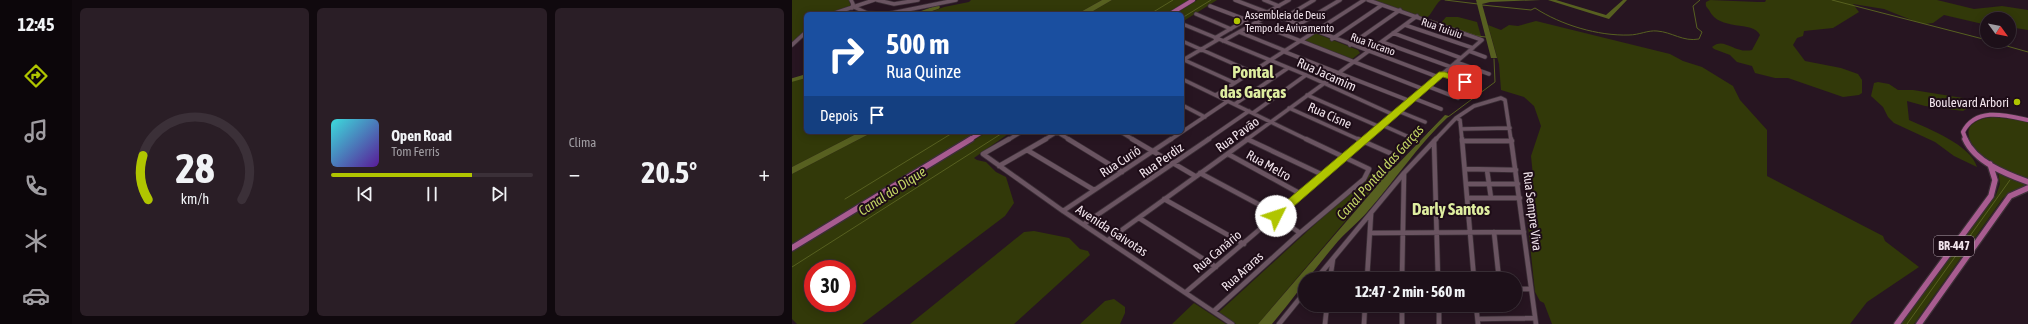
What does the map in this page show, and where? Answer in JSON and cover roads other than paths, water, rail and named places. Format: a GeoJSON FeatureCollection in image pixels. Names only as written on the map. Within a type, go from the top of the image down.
{"type":"FeatureCollection","features":[{"type":"Feature","properties":{"kind":"main road"},"geometry":{"type":"LineString","coordinates":[[1173,12],[1193,0]]}},
{"type":"Feature","properties":{"kind":"main road"},"geometry":{"type":"LineString","coordinates":[[2028,116],[1991,115],[1978,117],[1971,120],[1964,126],[1964,135],[1968,145],[1990,164],[2028,182]]}},
{"type":"Feature","properties":{"kind":"main road"},"geometry":{"type":"LineString","coordinates":[[2008,116],[2028,120]]}},
{"type":"Feature","properties":{"kind":"main road"},"geometry":{"type":"LineString","coordinates":[[792,248],[979,134]]}},
{"type":"Feature","properties":{"kind":"main road","name":"BR-447"},"geometry":{"type":"LineString","coordinates":[[1897,324],[1991,196],[1995,189],[1996,181],[1995,172],[1990,164]]}},
{"type":"Feature","properties":{"kind":"main road","name":"BR-447"},"geometry":{"type":"LineString","coordinates":[[1918,324],[2010,196],[2028,188]]}},
{"type":"Feature","properties":{"kind":"street"},"geometry":{"type":"LineString","coordinates":[[851,0],[853,4],[852,12]]}},
{"type":"Feature","properties":{"kind":"street"},"geometry":{"type":"LineString","coordinates":[[839,12],[876,0],[897,4],[918,0]]}},
{"type":"Feature","properties":{"kind":"street"},"geometry":{"type":"LineString","coordinates":[[906,12],[956,0]]}},
{"type":"Feature","properties":{"kind":"street","name":"Rua Tucano"},"geometry":{"type":"LineString","coordinates":[[1235,0],[1367,52],[1438,77]]}},
{"type":"Feature","properties":{"kind":"street"},"geometry":{"type":"LineString","coordinates":[[1264,0],[1279,6]]}},
{"type":"Feature","properties":{"kind":"street"},"geometry":{"type":"LineString","coordinates":[[1223,41],[1255,23],[1289,0]]}},
{"type":"Feature","properties":{"kind":"street"},"geometry":{"type":"LineString","coordinates":[[1282,19],[1314,0]]}},
{"type":"Feature","properties":{"kind":"street"},"geometry":{"type":"LineString","coordinates":[[1298,25],[1340,0]]}},
{"type":"Feature","properties":{"kind":"street"},"geometry":{"type":"LineString","coordinates":[[1216,95],[1364,0]]}},
{"type":"Feature","properties":{"kind":"street"},"geometry":{"type":"LineString","coordinates":[[1368,0],[1417,16]]}},
{"type":"Feature","properties":{"kind":"street"},"geometry":{"type":"LineString","coordinates":[[1332,38],[1382,5]]}},
{"type":"Feature","properties":{"kind":"street"},"geometry":{"type":"LineString","coordinates":[[1210,6],[1247,20]]}},
{"type":"Feature","properties":{"kind":"street"},"geometry":{"type":"LineString","coordinates":[[852,8],[863,12]]}},
{"type":"Feature","properties":{"kind":"street"},"geometry":{"type":"LineString","coordinates":[[1350,45],[1400,10]]}},
{"type":"Feature","properties":{"kind":"street"},"geometry":{"type":"LineString","coordinates":[[1184,59],[1261,11]]}},
{"type":"Feature","properties":{"kind":"street"},"geometry":{"type":"LineString","coordinates":[[1196,14],[1231,29]]}},
{"type":"Feature","properties":{"kind":"street","name":"Rua Pavão"},"geometry":{"type":"LineString","coordinates":[[1108,240],[1417,16]]}},
{"type":"Feature","properties":{"kind":"street","name":"Rua Canário"},"geometry":{"type":"LineString","coordinates":[[1186,292],[1482,40],[1417,16]]}},
{"type":"Feature","properties":{"kind":"street"},"geometry":{"type":"LineString","coordinates":[[1255,23],[1423,89]]}},
{"type":"Feature","properties":{"kind":"street","name":"Rua Jacamim"},"geometry":{"type":"LineString","coordinates":[[1185,25],[1306,75],[1394,114]]}},
{"type":"Feature","properties":{"kind":"street","name":"Rua Tuiuiu"},"geometry":{"type":"LineString","coordinates":[[1405,25],[1471,49],[1485,57]]}},
{"type":"Feature","properties":{"kind":"street"},"geometry":{"type":"LineString","coordinates":[[1239,32],[1411,100],[1441,109]]}},
{"type":"Feature","properties":{"kind":"street"},"geometry":{"type":"LineString","coordinates":[[1393,33],[1461,58]]}},
{"type":"Feature","properties":{"kind":"street"},"geometry":{"type":"LineString","coordinates":[[792,45],[804,34]]}},
{"type":"Feature","properties":{"kind":"street"},"geometry":{"type":"LineString","coordinates":[[1184,42],[1252,72]]}},
{"type":"Feature","properties":{"kind":"street"},"geometry":{"type":"LineString","coordinates":[[1382,42],[1451,67]]}},
{"type":"Feature","properties":{"kind":"street"},"geometry":{"type":"LineString","coordinates":[[1184,60],[1235,83]]}},
{"type":"Feature","properties":{"kind":"street"},"geometry":{"type":"LineString","coordinates":[[1456,62],[1489,74]]}},
{"type":"Feature","properties":{"kind":"street"},"geometry":{"type":"LineString","coordinates":[[1235,104],[1288,68]]}},
{"type":"Feature","properties":{"kind":"street"},"geometry":{"type":"LineString","coordinates":[[1442,74],[1476,86]]}},
{"type":"Feature","properties":{"kind":"street","name":"Rua Perdiz"},"geometry":{"type":"LineString","coordinates":[[1084,224],[1306,75]]}},
{"type":"Feature","properties":{"kind":"street"},"geometry":{"type":"LineString","coordinates":[[1184,80],[1345,157]]}},
{"type":"Feature","properties":{"kind":"street"},"geometry":{"type":"LineString","coordinates":[[1428,86],[1458,98]]}},
{"type":"Feature","properties":{"kind":"street"},"geometry":{"type":"LineString","coordinates":[[1307,95],[1411,138]]}},
{"type":"Feature","properties":{"kind":"street","name":"Rua Sempre Viva"},"geometry":{"type":"LineString","coordinates":[[1456,118],[1474,106],[1496,98],[1505,100],[1520,198],[1536,324]]}},
{"type":"Feature","properties":{"kind":"street","name":"Rua Curió"},"geometry":{"type":"LineString","coordinates":[[1184,131],[1228,101]]}},
{"type":"Feature","properties":{"kind":"street"},"geometry":{"type":"LineString","coordinates":[[1184,106],[1205,117]]}},
{"type":"Feature","properties":{"kind":"street","name":"Rua Cisne"},"geometry":{"type":"LineString","coordinates":[[1289,108],[1392,154]]}},
{"type":"Feature","properties":{"kind":"street"},"geometry":{"type":"LineString","coordinates":[[1398,111],[1425,122]]}},
{"type":"Feature","properties":{"kind":"street"},"geometry":{"type":"LineString","coordinates":[[1322,272],[1404,173],[1456,118],[1460,120],[1473,272]]}},
{"type":"Feature","properties":{"kind":"street"},"geometry":{"type":"LineString","coordinates":[[1461,129],[1510,128]]}},
{"type":"Feature","properties":{"kind":"street","name":"Avenida Gaivotas"},"geometry":{"type":"LineString","coordinates":[[1017,134],[984,153],[984,156],[1063,211],[1232,324]]}},
{"type":"Feature","properties":{"kind":"street"},"geometry":{"type":"LineString","coordinates":[[999,166],[1054,134]]}},
{"type":"Feature","properties":{"kind":"street"},"geometry":{"type":"LineString","coordinates":[[1060,134],[1122,172]]}},
{"type":"Feature","properties":{"kind":"street"},"geometry":{"type":"LineString","coordinates":[[1125,134],[1196,176]]}},
{"type":"Feature","properties":{"kind":"street","name":"Rua Curió"},"geometry":{"type":"LineString","coordinates":[[1063,211],[1179,134]]}},
{"type":"Feature","properties":{"kind":"street"},"geometry":{"type":"LineString","coordinates":[[1248,139],[1323,176]]}},
{"type":"Feature","properties":{"kind":"street"},"geometry":{"type":"LineString","coordinates":[[1462,140],[1512,141]]}},
{"type":"Feature","properties":{"kind":"street"},"geometry":{"type":"LineString","coordinates":[[1434,141],[1438,272]]}},
{"type":"Feature","properties":{"kind":"street"},"geometry":{"type":"LineString","coordinates":[[1027,150],[1094,190]]}},
{"type":"Feature","properties":{"kind":"street","name":"Rua Melro"},"geometry":{"type":"LineString","coordinates":[[1228,154],[1301,194]]}},
{"type":"Feature","properties":{"kind":"street","name":"Rua Araras"},"geometry":{"type":"LineString","coordinates":[[1214,311],[1300,233],[1364,179],[1370,171],[1368,167],[1345,157]]}},
{"type":"Feature","properties":{"kind":"street"},"geometry":{"type":"LineString","coordinates":[[1465,169],[1516,170]]}},
{"type":"Feature","properties":{"kind":"street"},"geometry":{"type":"LineString","coordinates":[[1487,170],[1491,198]]}},
{"type":"Feature","properties":{"kind":"street"},"geometry":{"type":"LineString","coordinates":[[1200,173],[1276,216],[1300,233]]}},
{"type":"Feature","properties":{"kind":"street"},"geometry":{"type":"LineString","coordinates":[[1402,272],[1404,173]]}},
{"type":"Feature","properties":{"kind":"street"},"geometry":{"type":"LineString","coordinates":[[1466,184],[1518,184]]}},
{"type":"Feature","properties":{"kind":"street"},"geometry":{"type":"LineString","coordinates":[[1467,198],[1520,198]]}},
{"type":"Feature","properties":{"kind":"street"},"geometry":{"type":"LineString","coordinates":[[1164,199],[1244,244]]}},
{"type":"Feature","properties":{"kind":"street"},"geometry":{"type":"LineString","coordinates":[[1367,272],[1371,213]]}},
{"type":"Feature","properties":{"kind":"street"},"geometry":{"type":"LineString","coordinates":[[1139,218],[1216,267]]}},
{"type":"Feature","properties":{"kind":"street"},"geometry":{"type":"LineString","coordinates":[[1494,232],[1498,272]]}},
{"type":"Feature","properties":{"kind":"street"},"geometry":{"type":"LineString","coordinates":[[1370,233],[1524,232]]}},
{"type":"Feature","properties":{"kind":"street"},"geometry":{"type":"LineString","coordinates":[[1331,272],[1333,259]]}},
{"type":"Feature","properties":{"kind":"street"},"geometry":{"type":"LineString","coordinates":[[1522,289],[1531,289]]}},
{"type":"Feature","properties":{"kind":"street"},"geometry":{"type":"LineString","coordinates":[[1279,324],[1298,301]]}},
{"type":"Feature","properties":{"kind":"street"},"geometry":{"type":"LineString","coordinates":[[1325,324],[1326,312]]}},
{"type":"Feature","properties":{"kind":"street"},"geometry":{"type":"LineString","coordinates":[[1364,324],[1365,312]]}},
{"type":"Feature","properties":{"kind":"street"},"geometry":{"type":"LineString","coordinates":[[1402,312],[1402,324]]}},
{"type":"Feature","properties":{"kind":"street"},"geometry":{"type":"LineString","coordinates":[[1439,312],[1439,324]]}},
{"type":"Feature","properties":{"kind":"street"},"geometry":{"type":"LineString","coordinates":[[1477,312],[1478,322],[1535,318]]}},
{"type":"Feature","properties":{"kind":"waterway"},"geometry":{"type":"LineString","coordinates":[[1153,12],[1173,0]]}},
{"type":"Feature","properties":{"kind":"waterway","name":"Canal do Dique"},"geometry":{"type":"LineString","coordinates":[[1184,17],[1211,0]]}},
{"type":"Feature","properties":{"kind":"waterway"},"geometry":{"type":"LineString","coordinates":[[1445,0],[1478,4]]}},
{"type":"Feature","properties":{"kind":"waterway"},"geometry":{"type":"LineString","coordinates":[[1482,5],[1531,10],[1535,8],[1556,20],[1605,34],[1629,35],[1657,31],[1693,40],[1699,39],[1702,32],[1697,28],[1693,6],[1700,0]]}},
{"type":"Feature","properties":{"kind":"waterway"},"geometry":{"type":"LineString","coordinates":[[1832,0],[1980,38]]}},
{"type":"Feature","properties":{"kind":"waterway"},"geometry":{"type":"LineString","coordinates":[[924,12],[938,7]]}},
{"type":"Feature","properties":{"kind":"waterway"},"geometry":{"type":"LineString","coordinates":[[1431,20],[1477,36],[1486,37]]}},
{"type":"Feature","properties":{"kind":"waterway"},"geometry":{"type":"LineString","coordinates":[[2014,48],[2028,52]]}},
{"type":"Feature","properties":{"kind":"waterway","name":"Canal Pontal das Garças"},"geometry":{"type":"LineString","coordinates":[[1448,117],[1495,82],[1494,59]]}},
{"type":"Feature","properties":{"kind":"waterway"},"geometry":{"type":"LineString","coordinates":[[792,80],[804,77]]}},
{"type":"Feature","properties":{"kind":"waterway","name":"Canal Pontal das Garças"},"geometry":{"type":"LineString","coordinates":[[1428,133],[1440,122]]}},
{"type":"Feature","properties":{"kind":"waterway"},"geometry":{"type":"LineString","coordinates":[[845,199],[951,134]]}},
{"type":"Feature","properties":{"kind":"waterway","name":"Canal do Dique"},"geometry":{"type":"LineString","coordinates":[[792,267],[1001,134]]}},
{"type":"Feature","properties":{"kind":"waterway"},"geometry":{"type":"LineString","coordinates":[[1907,324],[2010,180]]}},
{"type":"Feature","properties":{"kind":"place","name":"Assembleia de Deus Tempo de Avivamento"},"geometry":{"type":"Point","coordinates":[1237,21]}},
{"type":"Feature","properties":{"kind":"place","name":"Boulevard Arbori"},"geometry":{"type":"Point","coordinates":[2017,102]}},
{"type":"Feature","properties":{"kind":"district","name":"Pontal das Garças"},"geometry":{"type":"Point","coordinates":[1253,82]}},
{"type":"Feature","properties":{"kind":"district","name":"Darly Santos"},"geometry":{"type":"Point","coordinates":[1451,209]}}]}
